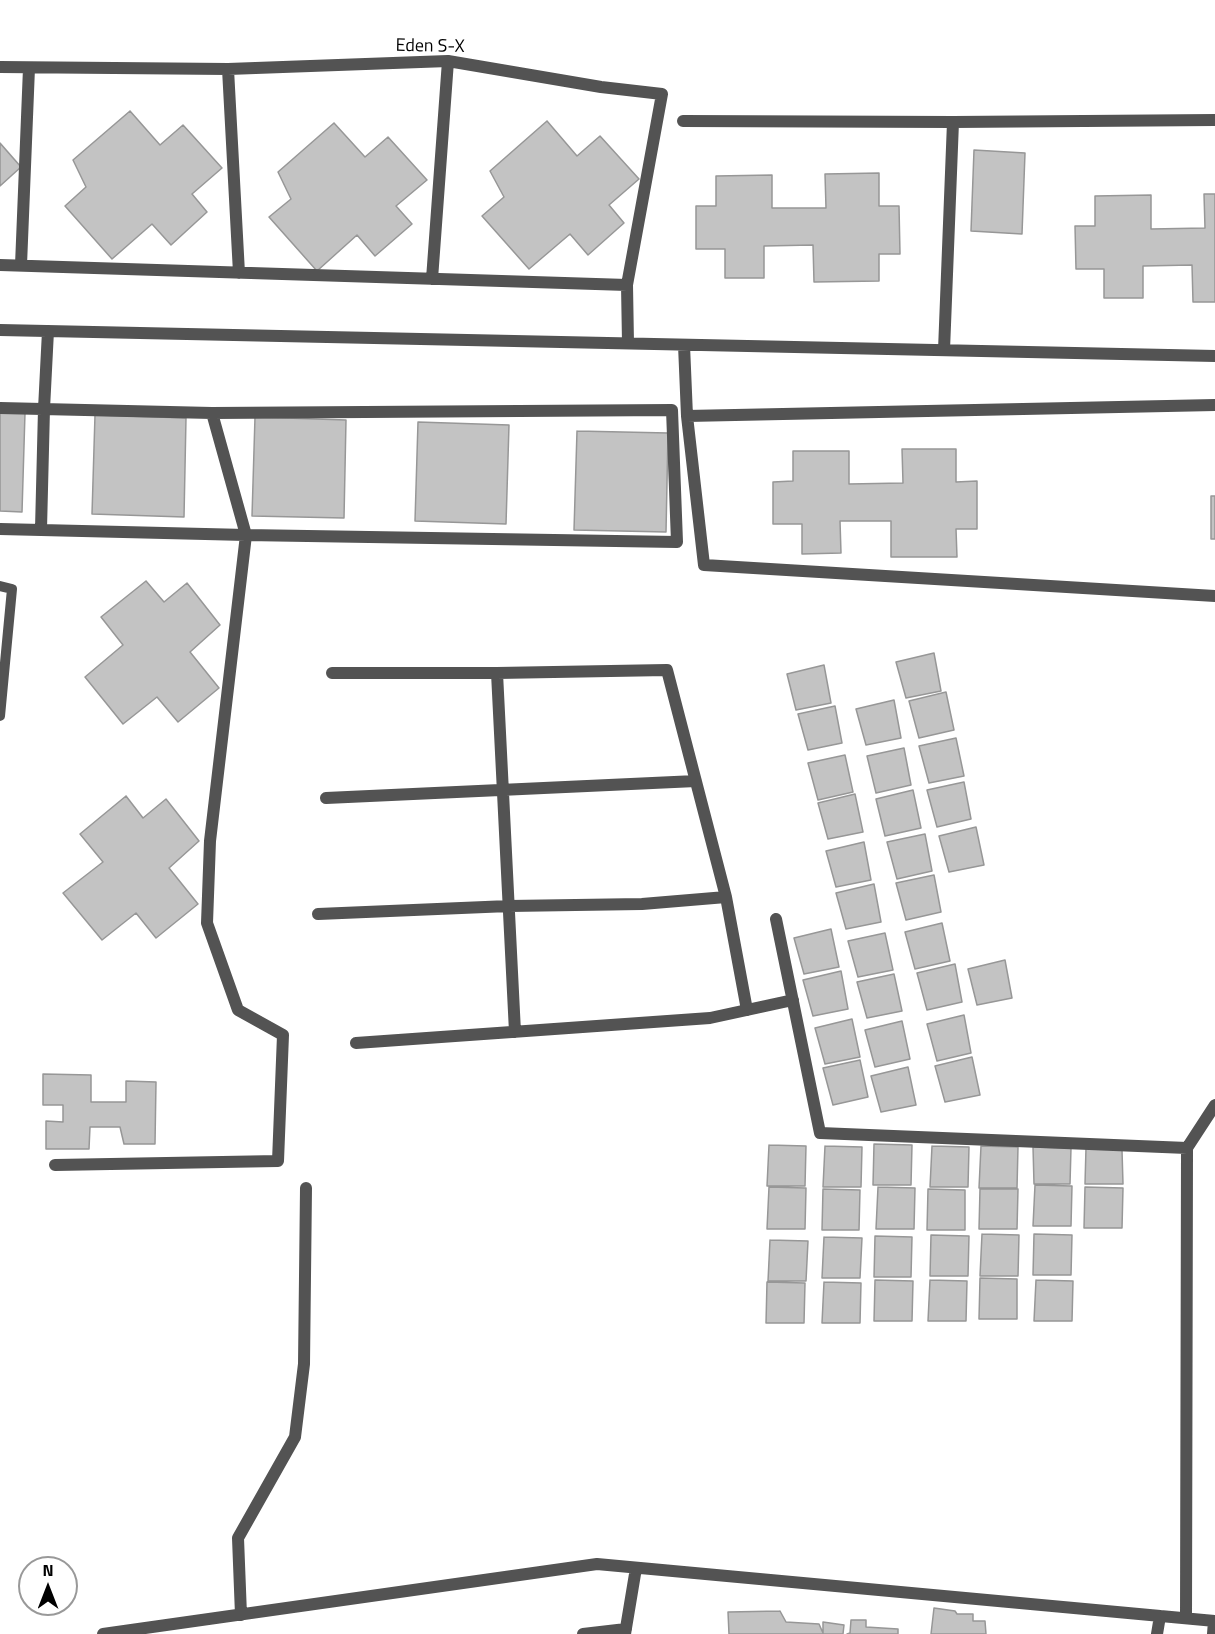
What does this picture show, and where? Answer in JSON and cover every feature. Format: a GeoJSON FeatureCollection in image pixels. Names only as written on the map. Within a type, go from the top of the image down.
{"type":"FeatureCollection","features":[{"type":"Feature","properties":{"kind":"street","name":"Eden S-X"},"geometry":{"type":"LineString","coordinates":[[0,67],[228,69],[448,62],[601,87],[662,94],[627,285],[628,343]]}},
{"type":"Feature","properties":{"kind":"street"},"geometry":{"type":"LineString","coordinates":[[432,279],[448,62]]}},
{"type":"Feature","properties":{"kind":"street"},"geometry":{"type":"LineString","coordinates":[[21,265],[29,68]]}},
{"type":"Feature","properties":{"kind":"street"},"geometry":{"type":"LineString","coordinates":[[228,69],[239,273]]}},
{"type":"Feature","properties":{"kind":"street"},"geometry":{"type":"LineString","coordinates":[[683,121],[1215,120]]}},
{"type":"Feature","properties":{"kind":"street"},"geometry":{"type":"LineString","coordinates":[[944,350],[953,122]]}},
{"type":"Feature","properties":{"kind":"street"},"geometry":{"type":"LineString","coordinates":[[0,264],[627,285]]}},
{"type":"Feature","properties":{"kind":"street"},"geometry":{"type":"LineString","coordinates":[[0,330],[1215,356]]}},
{"type":"Feature","properties":{"kind":"street"},"geometry":{"type":"LineString","coordinates":[[41,529],[48,331]]}},
{"type":"Feature","properties":{"kind":"street"},"geometry":{"type":"LineString","coordinates":[[684,345],[687,416],[704,565],[1215,596]]}},
{"type":"Feature","properties":{"kind":"street"},"geometry":{"type":"LineString","coordinates":[[687,416],[1215,405]]}},
{"type":"Feature","properties":{"kind":"street"},"geometry":{"type":"LineString","coordinates":[[0,408],[212,413],[672,410],[677,542],[0,529]]}},
{"type":"Feature","properties":{"kind":"street"},"geometry":{"type":"LineString","coordinates":[[55,1165],[278,1161],[283,1035],[238,1010],[207,923],[210,841],[246,535],[212,413]]}},
{"type":"Feature","properties":{"kind":"street"},"geometry":{"type":"LineString","coordinates":[[332,673],[667,670],[726,897],[747,1010]]}},
{"type":"Feature","properties":{"kind":"street"},"geometry":{"type":"LineString","coordinates":[[497,673],[515,1032]]}},
{"type":"Feature","properties":{"kind":"street"},"geometry":{"type":"LineString","coordinates":[[326,798],[696,781]]}},
{"type":"Feature","properties":{"kind":"street"},"geometry":{"type":"LineString","coordinates":[[318,914],[509,906],[642,904],[726,897]]}},
{"type":"Feature","properties":{"kind":"street"},"geometry":{"type":"LineString","coordinates":[[776,919],[820,1133],[1187,1149]]}},
{"type":"Feature","properties":{"kind":"street"},"geometry":{"type":"LineString","coordinates":[[356,1043],[710,1018],[793,1000]]}},
{"type":"Feature","properties":{"kind":"street"},"geometry":{"type":"LineString","coordinates":[[1185,1618],[1187,1149],[1215,1105]]}},
{"type":"Feature","properties":{"kind":"street"},"geometry":{"type":"LineString","coordinates":[[241,1615],[238,1538],[295,1437],[304,1364],[306,1188]]}},
{"type":"Feature","properties":{"kind":"street"},"geometry":{"type":"LineString","coordinates":[[103,1634],[597,1564],[1214,1621],[1213,1634]]}},
{"type":"Feature","properties":{"kind":"street"},"geometry":{"type":"LineString","coordinates":[[583,1634],[626,1631],[636,1568]]}},
{"type":"Feature","properties":{"kind":"street"},"geometry":{"type":"LineString","coordinates":[[1157,1634],[1160,1616]]}},
{"type":"Feature","properties":{"kind":"lane"},"geometry":{"type":"LineString","coordinates":[[0,586],[12,589],[0,717]]}},
{"type":"Feature","properties":{"kind":"building"},"geometry":{"type":"Polygon","coordinates":[[[130,111],[160,145],[183,125],[222,168],[192,194],[207,212],[171,245],[152,224],[112,259],[65,206],[86,187],[73,160],[130,111]]]}},
{"type":"Feature","properties":{"kind":"building"},"geometry":{"type":"Polygon","coordinates":[[[547,121],[577,156],[600,136],[639,179],[609,205],[624,223],[588,255],[570,234],[529,269],[482,216],[504,197],[490,171],[547,121]]]}},
{"type":"Feature","properties":{"kind":"building"},"geometry":{"type":"Polygon","coordinates":[[[334,123],[365,157],[388,137],[427,180],[396,206],[412,224],[375,256],[357,235],[317,271],[269,217],[291,199],[278,172],[334,123]]]}},
{"type":"Feature","properties":{"kind":"building"},"geometry":{"type":"Polygon","coordinates":[[[0,143],[21,167],[0,186],[0,143]]]}},
{"type":"Feature","properties":{"kind":"building"},"geometry":{"type":"Polygon","coordinates":[[[974,150],[1025,153],[1022,234],[971,231],[974,150]]]}},
{"type":"Feature","properties":{"kind":"building"},"geometry":{"type":"Polygon","coordinates":[[[879,173],[879,206],[899,206],[900,254],[879,254],[879,281],[814,282],[813,245],[764,246],[764,278],[725,278],[725,249],[696,249],[696,206],[716,206],[716,176],[772,175],[772,208],[826,208],[825,174],[879,173]]]}},
{"type":"Feature","properties":{"kind":"building"},"geometry":{"type":"Polygon","coordinates":[[[1204,194],[1215,194],[1215,302],[1193,302],[1192,265],[1143,266],[1143,298],[1104,298],[1104,269],[1076,269],[1075,226],[1095,226],[1095,196],[1151,195],[1151,229],[1205,228],[1204,194]]]}},
{"type":"Feature","properties":{"kind":"building"},"geometry":{"type":"Polygon","coordinates":[[[0,412],[25,413],[22,512],[0,511],[0,412]]]}},
{"type":"Feature","properties":{"kind":"building"},"geometry":{"type":"Polygon","coordinates":[[[95,415],[186,418],[184,517],[92,514],[95,415]]]}},
{"type":"Feature","properties":{"kind":"building"},"geometry":{"type":"Polygon","coordinates":[[[255,417],[346,420],[344,518],[252,516],[255,417]]]}},
{"type":"Feature","properties":{"kind":"building"},"geometry":{"type":"Polygon","coordinates":[[[418,422],[509,425],[506,524],[415,521],[418,422]]]}},
{"type":"Feature","properties":{"kind":"building"},"geometry":{"type":"Polygon","coordinates":[[[577,431],[668,433],[666,532],[574,530],[577,431]]]}},
{"type":"Feature","properties":{"kind":"building"},"geometry":{"type":"Polygon","coordinates":[[[902,449],[956,449],[956,482],[977,481],[977,529],[956,529],[957,557],[891,557],[891,521],[840,521],[841,553],[802,554],[802,524],[773,524],[773,482],[793,481],[793,451],[849,451],[849,484],[903,483],[902,449]]]}},
{"type":"Feature","properties":{"kind":"building"},"geometry":{"type":"Polygon","coordinates":[[[1211,496],[1215,496],[1215,539],[1211,539],[1211,496]]]}},
{"type":"Feature","properties":{"kind":"building"},"geometry":{"type":"Polygon","coordinates":[[[146,581],[164,602],[187,583],[220,625],[190,652],[219,688],[178,722],[157,697],[123,724],[85,677],[123,645],[101,617],[146,581]]]}},
{"type":"Feature","properties":{"kind":"building"},"geometry":{"type":"Polygon","coordinates":[[[934,653],[941,691],[906,698],[896,662],[934,653]]]}},
{"type":"Feature","properties":{"kind":"building"},"geometry":{"type":"Polygon","coordinates":[[[824,665],[831,703],[796,710],[787,674],[824,665]]]}},
{"type":"Feature","properties":{"kind":"building"},"geometry":{"type":"Polygon","coordinates":[[[946,692],[954,730],[919,738],[909,701],[946,692]]]}},
{"type":"Feature","properties":{"kind":"building"},"geometry":{"type":"Polygon","coordinates":[[[894,700],[901,738],[866,745],[856,709],[894,700]]]}},
{"type":"Feature","properties":{"kind":"building"},"geometry":{"type":"Polygon","coordinates":[[[835,706],[842,743],[808,750],[798,714],[835,706]]]}},
{"type":"Feature","properties":{"kind":"building"},"geometry":{"type":"Polygon","coordinates":[[[956,738],[964,776],[929,783],[919,746],[956,738]]]}},
{"type":"Feature","properties":{"kind":"building"},"geometry":{"type":"Polygon","coordinates":[[[904,748],[911,785],[876,793],[867,756],[904,748]]]}},
{"type":"Feature","properties":{"kind":"building"},"geometry":{"type":"Polygon","coordinates":[[[845,755],[853,792],[818,800],[808,763],[845,755]]]}},
{"type":"Feature","properties":{"kind":"building"},"geometry":{"type":"Polygon","coordinates":[[[964,782],[971,819],[937,827],[927,790],[964,782]]]}},
{"type":"Feature","properties":{"kind":"building"},"geometry":{"type":"Polygon","coordinates":[[[913,790],[921,828],[885,836],[876,799],[913,790]]]}},
{"type":"Feature","properties":{"kind":"building"},"geometry":{"type":"Polygon","coordinates":[[[855,794],[863,832],[828,839],[818,803],[855,794]]]}},
{"type":"Feature","properties":{"kind":"building"},"geometry":{"type":"Polygon","coordinates":[[[126,796],[143,818],[166,799],[199,841],[169,868],[198,904],[156,938],[136,913],[102,940],[63,893],[103,862],[80,834],[126,796]]]}},
{"type":"Feature","properties":{"kind":"building"},"geometry":{"type":"Polygon","coordinates":[[[976,827],[984,865],[949,872],[939,836],[976,827]]]}},
{"type":"Feature","properties":{"kind":"building"},"geometry":{"type":"Polygon","coordinates":[[[925,834],[932,871],[897,879],[887,842],[925,834]]]}},
{"type":"Feature","properties":{"kind":"building"},"geometry":{"type":"Polygon","coordinates":[[[864,842],[871,880],[836,887],[826,851],[864,842]]]}},
{"type":"Feature","properties":{"kind":"building"},"geometry":{"type":"Polygon","coordinates":[[[934,875],[941,912],[906,920],[896,883],[934,875]]]}},
{"type":"Feature","properties":{"kind":"building"},"geometry":{"type":"Polygon","coordinates":[[[874,884],[881,922],[846,929],[836,893],[874,884]]]}},
{"type":"Feature","properties":{"kind":"building"},"geometry":{"type":"Polygon","coordinates":[[[942,923],[950,961],[915,969],[905,932],[942,923]]]}},
{"type":"Feature","properties":{"kind":"building"},"geometry":{"type":"Polygon","coordinates":[[[831,929],[839,967],[804,974],[794,938],[831,929]]]}},
{"type":"Feature","properties":{"kind":"building"},"geometry":{"type":"Polygon","coordinates":[[[885,933],[893,970],[858,977],[848,941],[885,933]]]}},
{"type":"Feature","properties":{"kind":"building"},"geometry":{"type":"Polygon","coordinates":[[[1005,960],[1012,998],[977,1005],[968,969],[1005,960]]]}},
{"type":"Feature","properties":{"kind":"building"},"geometry":{"type":"Polygon","coordinates":[[[955,964],[962,1002],[927,1010],[917,973],[955,964]]]}},
{"type":"Feature","properties":{"kind":"building"},"geometry":{"type":"Polygon","coordinates":[[[841,971],[848,1009],[813,1016],[803,980],[841,971]]]}},
{"type":"Feature","properties":{"kind":"building"},"geometry":{"type":"Polygon","coordinates":[[[894,974],[902,1011],[867,1018],[857,982],[894,974]]]}},
{"type":"Feature","properties":{"kind":"building"},"geometry":{"type":"Polygon","coordinates":[[[964,1015],[971,1053],[937,1061],[927,1024],[964,1015]]]}},
{"type":"Feature","properties":{"kind":"building"},"geometry":{"type":"Polygon","coordinates":[[[852,1019],[860,1057],[825,1064],[815,1028],[852,1019]]]}},
{"type":"Feature","properties":{"kind":"building"},"geometry":{"type":"Polygon","coordinates":[[[902,1021],[910,1059],[875,1067],[865,1030],[902,1021]]]}},
{"type":"Feature","properties":{"kind":"building"},"geometry":{"type":"Polygon","coordinates":[[[972,1057],[980,1095],[945,1102],[935,1066],[972,1057]]]}},
{"type":"Feature","properties":{"kind":"building"},"geometry":{"type":"Polygon","coordinates":[[[860,1060],[868,1097],[833,1105],[823,1068],[860,1060]]]}},
{"type":"Feature","properties":{"kind":"building"},"geometry":{"type":"Polygon","coordinates":[[[908,1067],[916,1105],[881,1112],[871,1076],[908,1067]]]}},
{"type":"Feature","properties":{"kind":"building"},"geometry":{"type":"Polygon","coordinates":[[[43,1074],[91,1075],[91,1102],[126,1102],[126,1081],[156,1082],[155,1144],[124,1144],[120,1127],[90,1127],[89,1149],[46,1149],[46,1121],[63,1122],[63,1105],[43,1105],[43,1074]]]}},
{"type":"Feature","properties":{"kind":"building"},"geometry":{"type":"Polygon","coordinates":[[[874,1144],[912,1145],[911,1185],[873,1185],[874,1144]]]}},
{"type":"Feature","properties":{"kind":"building"},"geometry":{"type":"Polygon","coordinates":[[[769,1145],[806,1146],[805,1186],[767,1186],[769,1145]]]}},
{"type":"Feature","properties":{"kind":"building"},"geometry":{"type":"Polygon","coordinates":[[[825,1146],[862,1147],[861,1187],[823,1187],[825,1146]]]}},
{"type":"Feature","properties":{"kind":"building"},"geometry":{"type":"Polygon","coordinates":[[[932,1146],[969,1147],[968,1187],[930,1187],[932,1146]]]}},
{"type":"Feature","properties":{"kind":"building"},"geometry":{"type":"Polygon","coordinates":[[[981,1146],[1018,1147],[1017,1188],[979,1188],[981,1146]]]}},
{"type":"Feature","properties":{"kind":"building"},"geometry":{"type":"Polygon","coordinates":[[[1033,1147],[1071,1148],[1070,1184],[1034,1184],[1033,1147]]]}},
{"type":"Feature","properties":{"kind":"building"},"geometry":{"type":"Polygon","coordinates":[[[1086,1148],[1122,1150],[1123,1184],[1085,1184],[1086,1148]]]}},
{"type":"Feature","properties":{"kind":"building"},"geometry":{"type":"Polygon","coordinates":[[[1035,1185],[1072,1186],[1071,1226],[1033,1226],[1035,1185]]]}},
{"type":"Feature","properties":{"kind":"building"},"geometry":{"type":"Polygon","coordinates":[[[769,1187],[806,1188],[805,1229],[767,1229],[769,1187]]]}},
{"type":"Feature","properties":{"kind":"building"},"geometry":{"type":"Polygon","coordinates":[[[878,1187],[915,1188],[914,1229],[876,1229],[878,1187]]]}},
{"type":"Feature","properties":{"kind":"building"},"geometry":{"type":"Polygon","coordinates":[[[1085,1187],[1123,1188],[1122,1228],[1084,1228],[1085,1187]]]}},
{"type":"Feature","properties":{"kind":"building"},"geometry":{"type":"Polygon","coordinates":[[[823,1189],[860,1190],[859,1230],[822,1230],[823,1189]]]}},
{"type":"Feature","properties":{"kind":"building"},"geometry":{"type":"Polygon","coordinates":[[[928,1189],[965,1190],[965,1230],[927,1230],[928,1189]]]}},
{"type":"Feature","properties":{"kind":"building"},"geometry":{"type":"Polygon","coordinates":[[[980,1189],[1018,1189],[1017,1229],[979,1229],[980,1189]]]}},
{"type":"Feature","properties":{"kind":"building"},"geometry":{"type":"Polygon","coordinates":[[[982,1234],[1019,1235],[1018,1276],[980,1276],[982,1234]]]}},
{"type":"Feature","properties":{"kind":"building"},"geometry":{"type":"Polygon","coordinates":[[[1034,1234],[1072,1235],[1071,1275],[1033,1275],[1034,1234]]]}},
{"type":"Feature","properties":{"kind":"building"},"geometry":{"type":"Polygon","coordinates":[[[931,1235],[969,1236],[968,1276],[930,1276],[931,1235]]]}},
{"type":"Feature","properties":{"kind":"building"},"geometry":{"type":"Polygon","coordinates":[[[875,1236],[912,1237],[911,1277],[874,1277],[875,1236]]]}},
{"type":"Feature","properties":{"kind":"building"},"geometry":{"type":"Polygon","coordinates":[[[824,1237],[862,1238],[860,1278],[822,1278],[824,1237]]]}},
{"type":"Feature","properties":{"kind":"building"},"geometry":{"type":"Polygon","coordinates":[[[770,1240],[808,1241],[806,1281],[768,1281],[770,1240]]]}},
{"type":"Feature","properties":{"kind":"building"},"geometry":{"type":"Polygon","coordinates":[[[980,1278],[1017,1279],[1017,1319],[979,1319],[980,1278]]]}},
{"type":"Feature","properties":{"kind":"building"},"geometry":{"type":"Polygon","coordinates":[[[875,1280],[913,1281],[912,1321],[874,1321],[875,1280]]]}},
{"type":"Feature","properties":{"kind":"building"},"geometry":{"type":"Polygon","coordinates":[[[930,1280],[967,1281],[966,1321],[928,1321],[930,1280]]]}},
{"type":"Feature","properties":{"kind":"building"},"geometry":{"type":"Polygon","coordinates":[[[1036,1280],[1073,1281],[1072,1321],[1034,1321],[1036,1280]]]}},
{"type":"Feature","properties":{"kind":"building"},"geometry":{"type":"Polygon","coordinates":[[[767,1282],[805,1283],[804,1323],[766,1323],[767,1282]]]}},
{"type":"Feature","properties":{"kind":"building"},"geometry":{"type":"Polygon","coordinates":[[[824,1282],[861,1283],[860,1323],[822,1323],[824,1282]]]}},
{"type":"Feature","properties":{"kind":"building"},"geometry":{"type":"Polygon","coordinates":[[[934,1608],[955,1611],[957,1614],[973,1614],[973,1621],[985,1621],[986,1634],[931,1634],[934,1608]]]}},
{"type":"Feature","properties":{"kind":"building"},"geometry":{"type":"Polygon","coordinates":[[[780,1611],[786,1622],[819,1624],[823,1633],[823,1622],[844,1625],[843,1634],[729,1634],[728,1612],[780,1611]]]}},
{"type":"Feature","properties":{"kind":"building"},"geometry":{"type":"Polygon","coordinates":[[[851,1620],[866,1620],[866,1627],[898,1629],[898,1634],[847,1634],[850,1633],[851,1620]]]}}]}
